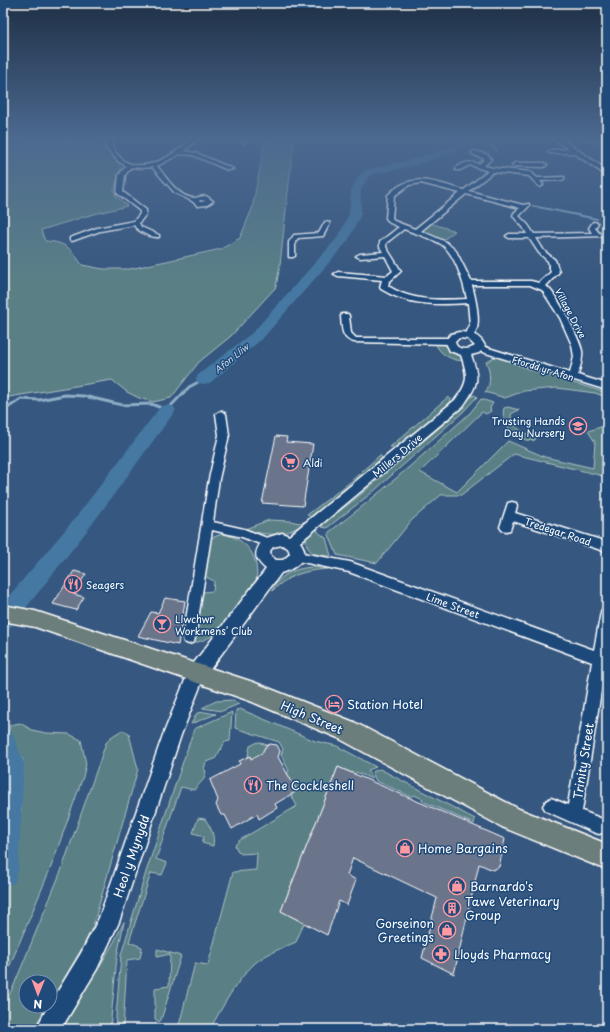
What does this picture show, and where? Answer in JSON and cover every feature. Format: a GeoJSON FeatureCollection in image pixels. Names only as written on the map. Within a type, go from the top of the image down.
{"type":"FeatureCollection","features":[{"type":"Feature","properties":{"kind":"main road","name":"High Street"},"geometry":{"type":"LineString","coordinates":[[3,613],[26,617],[253,692],[346,730],[511,818],[607,857]]}},
{"type":"Feature","properties":{"kind":"street"},"geometry":{"type":"LineString","coordinates":[[75,236],[99,229],[136,223],[143,214],[143,210],[120,193],[121,185]]}},
{"type":"Feature","properties":{"kind":"street"},"geometry":{"type":"LineString","coordinates":[[171,185],[184,198],[196,200]]}},
{"type":"Feature","properties":{"kind":"street"},"geometry":{"type":"LineString","coordinates":[[405,185],[394,192],[390,198],[390,221],[417,231],[444,243],[451,248],[468,282],[474,319],[469,336]]}},
{"type":"Feature","properties":{"kind":"street"},"geometry":{"type":"LineString","coordinates":[[441,185],[526,206],[516,214],[516,216],[526,226],[541,252],[551,260],[554,266],[555,272],[541,286]]}},
{"type":"Feature","properties":{"kind":"street"},"geometry":{"type":"LineString","coordinates":[[417,231],[474,185]]}},
{"type":"Feature","properties":{"kind":"street"},"geometry":{"type":"LineString","coordinates":[[449,205],[459,208]]}},
{"type":"Feature","properties":{"kind":"street"},"geometry":{"type":"LineString","coordinates":[[136,223],[139,228],[154,235],[144,239]]}},
{"type":"Feature","properties":{"kind":"street"},"geometry":{"type":"LineString","coordinates":[[291,256],[292,242],[296,236],[321,236],[328,223]]}},
{"type":"Feature","properties":{"kind":"street"},"geometry":{"type":"LineString","coordinates":[[509,236],[599,235],[592,228],[595,223]]}},
{"type":"Feature","properties":{"kind":"street"},"geometry":{"type":"LineString","coordinates":[[403,227],[383,242],[383,247],[397,271],[383,284],[384,288],[410,300],[424,302],[471,301]]}},
{"type":"Feature","properties":{"kind":"street"},"geometry":{"type":"LineString","coordinates":[[360,256],[388,254]]}},
{"type":"Feature","properties":{"kind":"street"},"geometry":{"type":"LineString","coordinates":[[364,267],[372,268],[370,276]]}},
{"type":"Feature","properties":{"kind":"street"},"geometry":{"type":"LineString","coordinates":[[338,274],[357,276],[363,274],[388,278]]}},
{"type":"Feature","properties":{"kind":"street","name":"Village Drive"},"geometry":{"type":"LineString","coordinates":[[468,282],[521,283],[541,286],[548,291],[578,348],[578,359],[573,378]]}},
{"type":"Feature","properties":{"kind":"street"},"geometry":{"type":"LineString","coordinates":[[345,316],[347,333],[350,338],[354,340],[450,341],[455,336],[469,336],[477,340],[480,346],[473,352],[465,352],[453,348],[450,341]]}},
{"type":"Feature","properties":{"kind":"street","name":"Ffordd yr Afon"},"geometry":{"type":"LineString","coordinates":[[479,348],[573,378],[607,387]]}},
{"type":"Feature","properties":{"kind":"street","name":"Millers Drive"},"geometry":{"type":"LineString","coordinates":[[291,542],[459,403],[472,384],[473,374],[465,352]]}},
{"type":"Feature","properties":{"kind":"street"},"geometry":{"type":"LineString","coordinates":[[189,638],[214,479],[224,435],[220,414]]}},
{"type":"Feature","properties":{"kind":"street","name":"Tredegar Road"},"geometry":{"type":"LineString","coordinates":[[506,527],[511,511],[607,547]]}},
{"type":"Feature","properties":{"kind":"street"},"geometry":{"type":"LineString","coordinates":[[207,525],[244,533],[268,543],[282,539],[291,542],[297,551],[296,557],[291,564],[277,567],[267,563],[263,555],[265,547],[268,543]]}},
{"type":"Feature","properties":{"kind":"street","name":"Lime Street"},"geometry":{"type":"LineString","coordinates":[[296,557],[350,567],[604,659]]}},
{"type":"Feature","properties":{"kind":"street"},"geometry":{"type":"LineString","coordinates":[[196,674],[277,567]]}},
{"type":"Feature","properties":{"kind":"street","name":"Trinity Street"},"geometry":{"type":"LineString","coordinates":[[574,815],[604,659],[607,612]]}},
{"type":"Feature","properties":{"kind":"street","name":"Heol y Mynydd"},"geometry":{"type":"LineString","coordinates":[[48,1029],[89,961],[108,922],[172,735],[196,674]]}},
{"type":"Feature","properties":{"kind":"street","name":"Trinity Street"},"geometry":{"type":"LineString","coordinates":[[551,806],[599,826]]}},
{"type":"Feature","properties":{"kind":"green space"},"geometry":{"type":"Polygon","coordinates":[[[3,185],[115,185],[114,190],[116,196],[127,206],[90,215],[41,230],[45,241],[58,243],[67,247],[82,265],[103,269],[130,269],[221,249],[240,238],[252,209],[257,185],[289,185],[280,265],[276,287],[231,336],[199,362],[171,398],[153,402],[139,398],[127,392],[112,380],[3,398],[3,185]]]}},
{"type":"Feature","properties":{"kind":"green space"},"geometry":{"type":"Polygon","coordinates":[[[430,223],[455,231],[442,241],[420,231],[430,223]]]}},
{"type":"Feature","properties":{"kind":"green space"},"geometry":{"type":"Polygon","coordinates":[[[435,342],[452,348],[465,361],[456,360],[443,354],[435,342]]]}},
{"type":"Feature","properties":{"kind":"green space"},"geometry":{"type":"Polygon","coordinates":[[[496,356],[528,369],[607,393],[607,401],[603,396],[595,393],[557,388],[524,391],[505,398],[485,392],[489,385],[490,377],[486,362],[496,356]]]}},
{"type":"Feature","properties":{"kind":"green space"},"geometry":{"type":"Polygon","coordinates":[[[475,395],[477,397],[463,412],[374,491],[327,528],[322,527],[322,524],[354,500],[453,416],[472,396],[475,395]]]}},
{"type":"Feature","properties":{"kind":"green space"},"geometry":{"type":"Polygon","coordinates":[[[448,397],[451,399],[449,406],[398,447],[390,447],[448,397]]]}},
{"type":"Feature","properties":{"kind":"green space"},"geometry":{"type":"Polygon","coordinates":[[[481,399],[493,403],[490,408],[491,411],[486,414],[482,412],[420,472],[457,492],[508,441],[545,457],[593,468],[595,442],[588,431],[607,425],[607,477],[514,454],[461,495],[441,495],[412,520],[377,563],[337,555],[329,532],[366,504],[418,459],[470,413],[481,399]]]}},
{"type":"Feature","properties":{"kind":"green space"},"geometry":{"type":"Polygon","coordinates":[[[508,407],[519,410],[511,414],[513,423],[520,430],[537,436],[535,440],[523,439],[517,436],[507,426],[503,414],[504,408],[508,407]]]}},
{"type":"Feature","properties":{"kind":"green space"},"geometry":{"type":"Polygon","coordinates":[[[380,455],[383,460],[312,518],[307,515],[349,483],[380,455]]]}},
{"type":"Feature","properties":{"kind":"green space"},"geometry":{"type":"Polygon","coordinates":[[[269,520],[300,523],[307,521],[285,533],[269,534],[253,532],[245,529],[269,520]]]}},
{"type":"Feature","properties":{"kind":"green space"},"geometry":{"type":"Polygon","coordinates":[[[317,528],[318,532],[326,538],[331,556],[317,555],[308,548],[306,539],[317,528]]]}},
{"type":"Feature","properties":{"kind":"green space"},"geometry":{"type":"Polygon","coordinates":[[[222,534],[239,540],[246,545],[251,552],[256,567],[257,576],[255,586],[236,612],[221,629],[203,640],[193,643],[200,596],[203,592],[213,591],[214,581],[204,576],[209,543],[211,538],[222,534]]]}},
{"type":"Feature","properties":{"kind":"green space"},"geometry":{"type":"Polygon","coordinates":[[[313,567],[328,569],[298,574],[291,577],[272,591],[279,580],[289,573],[300,569],[313,567]]]}},
{"type":"Feature","properties":{"kind":"green space"},"geometry":{"type":"Polygon","coordinates":[[[233,700],[239,704],[222,711],[202,708],[216,701],[233,700]]]}},
{"type":"Feature","properties":{"kind":"green space"},"geometry":{"type":"Polygon","coordinates":[[[240,709],[315,741],[337,746],[376,767],[368,770],[372,779],[356,772],[355,774],[338,767],[281,911],[304,923],[296,942],[260,959],[248,970],[225,1003],[210,1029],[178,1029],[195,963],[208,965],[233,872],[256,870],[257,853],[241,854],[235,845],[240,840],[297,806],[291,795],[297,791],[287,773],[289,771],[281,755],[283,749],[279,742],[235,728],[236,710],[240,709]]]}},
{"type":"Feature","properties":{"kind":"green space"},"geometry":{"type":"Polygon","coordinates":[[[205,712],[216,714],[191,724],[197,713],[205,712]]]}},
{"type":"Feature","properties":{"kind":"green space"},"geometry":{"type":"Polygon","coordinates":[[[232,712],[230,741],[225,742],[215,759],[206,762],[204,779],[194,790],[181,787],[156,859],[167,863],[162,875],[151,873],[129,942],[142,947],[140,958],[127,960],[123,1029],[115,1029],[121,955],[146,872],[194,729],[232,712]]]}},
{"type":"Feature","properties":{"kind":"green space"},"geometry":{"type":"Polygon","coordinates":[[[20,723],[32,730],[46,733],[69,734],[81,740],[86,764],[83,777],[51,867],[3,982],[3,889],[8,877],[16,846],[21,810],[20,778],[23,760],[8,734],[10,725],[20,723]]]}},
{"type":"Feature","properties":{"kind":"green space"},"geometry":{"type":"Polygon","coordinates":[[[122,730],[129,734],[138,769],[93,926],[84,945],[58,989],[58,974],[19,974],[61,871],[106,743],[111,737],[122,730]]]}},
{"type":"Feature","properties":{"kind":"green space"},"geometry":{"type":"Polygon","coordinates":[[[258,742],[267,745],[262,753],[251,759],[248,755],[250,746],[258,742]]]}},
{"type":"Feature","properties":{"kind":"green space"},"geometry":{"type":"Polygon","coordinates":[[[380,769],[475,819],[474,824],[422,801],[423,799],[414,795],[412,797],[376,781],[372,772],[380,769]]]}},
{"type":"Feature","properties":{"kind":"green space"},"geometry":{"type":"Polygon","coordinates":[[[198,818],[205,819],[209,825],[213,835],[213,846],[202,843],[204,836],[193,833],[198,818]]]}},
{"type":"Feature","properties":{"kind":"green space"},"geometry":{"type":"Polygon","coordinates":[[[124,922],[117,957],[110,1029],[62,1029],[114,942],[124,922]]]}},
{"type":"Feature","properties":{"kind":"green space"},"geometry":{"type":"Polygon","coordinates":[[[157,949],[181,956],[161,1020],[159,1022],[155,1019],[155,988],[169,986],[170,954],[157,957],[157,949]]]}},
{"type":"Feature","properties":{"kind":"green space"},"geometry":{"type":"Polygon","coordinates":[[[18,975],[18,1014],[43,1014],[33,1029],[3,1029],[3,1007],[18,975]]]}},
{"type":"Feature","properties":{"kind":"building","name":"Aldi"},"geometry":{"type":"Polygon","coordinates":[[[276,436],[287,437],[286,442],[313,444],[303,506],[262,503],[276,436]]]}},
{"type":"Feature","properties":{"kind":"building","name":"Seagers"},"geometry":{"type":"Polygon","coordinates":[[[74,571],[86,574],[73,594],[84,597],[76,610],[53,604],[74,571]]]}},
{"type":"Feature","properties":{"kind":"building","name":"Llwchwr Workmens' Club"},"geometry":{"type":"Polygon","coordinates":[[[165,598],[185,601],[178,645],[138,636],[151,612],[158,613],[165,598]]]}},
{"type":"Feature","properties":{"kind":"building","name":"The Cockleshell"},"geometry":{"type":"Polygon","coordinates":[[[270,744],[277,745],[280,751],[278,757],[297,791],[275,804],[277,808],[259,819],[257,814],[232,829],[225,815],[221,815],[216,805],[218,800],[210,780],[240,764],[239,761],[250,756],[251,759],[262,753],[265,747],[270,744]]]}},
{"type":"Feature","properties":{"kind":"building","name":"Home Bargains"},"geometry":{"type":"Polygon","coordinates":[[[338,767],[505,839],[499,867],[493,870],[479,864],[454,974],[422,958],[437,898],[353,858],[347,875],[356,880],[347,905],[339,901],[327,935],[281,911],[338,767]]]}},
{"type":"Feature","properties":{"kind":"waterway","name":"Afon Lliw"},"geometry":{"type":"LineString","coordinates":[[204,379],[258,335],[344,238],[355,214],[356,190],[359,185]]}},
{"type":"Feature","properties":{"kind":"waterway"},"geometry":{"type":"LineString","coordinates":[[533,206],[597,219]]}},
{"type":"Feature","properties":{"kind":"waterway"},"geometry":{"type":"LineString","coordinates":[[3,411],[21,399],[39,400],[65,395],[84,396],[122,405],[151,404],[167,410],[189,387],[204,379]]}},
{"type":"Feature","properties":{"kind":"waterway","name":"Afon Lliw"},"geometry":{"type":"LineString","coordinates":[[3,620],[83,522],[167,410]]}},
{"type":"Feature","properties":{"kind":"waterway","name":"Afon Lliw"},"geometry":{"type":"LineString","coordinates":[[3,742],[11,763],[3,872]]}},
{"type":"Feature","properties":{"kind":"place","name":"Trusting Hands Day Nursery"},"geometry":{"type":"Point","coordinates":[578,426]}},
{"type":"Feature","properties":{"kind":"place","name":"Aldi"},"geometry":{"type":"Point","coordinates":[290,462]}},
{"type":"Feature","properties":{"kind":"place","name":"Seagers"},"geometry":{"type":"Point","coordinates":[73,584]}},
{"type":"Feature","properties":{"kind":"place","name":"Llwchwr Workmens' Club"},"geometry":{"type":"Point","coordinates":[162,624]}},
{"type":"Feature","properties":{"kind":"place","name":"Station Hotel"},"geometry":{"type":"Point","coordinates":[334,704]}},
{"type":"Feature","properties":{"kind":"place","name":"The Cockleshell"},"geometry":{"type":"Point","coordinates":[253,785]}},
{"type":"Feature","properties":{"kind":"place","name":"Home Bargains"},"geometry":{"type":"Point","coordinates":[405,848]}},
{"type":"Feature","properties":{"kind":"place","name":"Barnardo's"},"geometry":{"type":"Point","coordinates":[457,886]}},
{"type":"Feature","properties":{"kind":"place","name":"Tawe Veterinary Group"},"geometry":{"type":"Point","coordinates":[452,908]}},
{"type":"Feature","properties":{"kind":"place","name":"Gorseinon Greetings"},"geometry":{"type":"Point","coordinates":[447,930]}},
{"type":"Feature","properties":{"kind":"place","name":"Lloyds Pharmacy"},"geometry":{"type":"Point","coordinates":[441,954]}}]}
